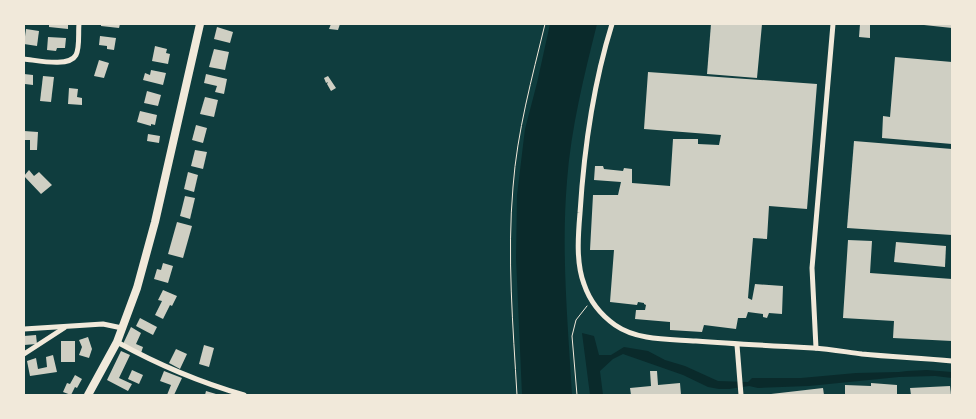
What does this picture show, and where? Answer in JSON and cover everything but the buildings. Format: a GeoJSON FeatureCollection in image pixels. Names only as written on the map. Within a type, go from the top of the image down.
{"type":"FeatureCollection","features":[{"type":"Feature","properties":{"kind":"main road"},"geometry":{"type":"LineString","coordinates":[[88,395],[117,342],[137,288],[155,222],[200,24]]}},
{"type":"Feature","properties":{"kind":"street"},"geometry":{"type":"LineString","coordinates":[[24,59],[64,63],[72,60],[76,54],[79,24]]}},
{"type":"Feature","properties":{"kind":"street"},"geometry":{"type":"LineString","coordinates":[[612,24],[605,45],[592,107],[582,168],[578,236],[583,283],[591,301],[602,315],[617,327],[637,335],[737,345],[816,348],[862,354],[952,361]]}},
{"type":"Feature","properties":{"kind":"street"},"geometry":{"type":"LineString","coordinates":[[816,348],[812,268],[833,24]]}},
{"type":"Feature","properties":{"kind":"street"},"geometry":{"type":"LineString","coordinates":[[24,329],[65,328],[103,324],[122,328]]}},
{"type":"Feature","properties":{"kind":"street"},"geometry":{"type":"LineString","coordinates":[[24,354],[65,328]]}},
{"type":"Feature","properties":{"kind":"street"},"geometry":{"type":"LineString","coordinates":[[117,342],[137,354],[226,390],[244,395]]}},
{"type":"Feature","properties":{"kind":"street"},"geometry":{"type":"LineString","coordinates":[[737,345],[741,392]]}},
{"type":"Feature","properties":{"kind":"street"},"geometry":{"type":"LineString","coordinates":[[222,395],[226,390]]}},
{"type":"Feature","properties":{"kind":"path"},"geometry":{"type":"LineString","coordinates":[[517,395],[511,283],[512,189],[520,128],[545,24]]}},
{"type":"Feature","properties":{"kind":"path"},"geometry":{"type":"LineString","coordinates":[[577,395],[572,336],[576,320],[591,301]]}},
{"type":"Feature","properties":{"kind":"water"},"geometry":{"type":"Polygon","coordinates":[[[550,24],[597,24],[575,122],[565,208],[565,262],[572,395],[522,395],[516,258],[517,195],[525,129],[550,24]]]}},
{"type":"Feature","properties":{"kind":"water"},"geometry":{"type":"Polygon","coordinates":[[[582,333],[594,336],[599,355],[611,355],[624,347],[648,351],[665,360],[685,366],[718,381],[748,382],[752,378],[801,378],[856,373],[927,370],[952,372],[952,378],[935,376],[899,377],[809,386],[758,388],[749,386],[719,389],[708,387],[683,375],[623,354],[613,359],[600,371],[603,395],[590,395],[582,333]]]}}]}
